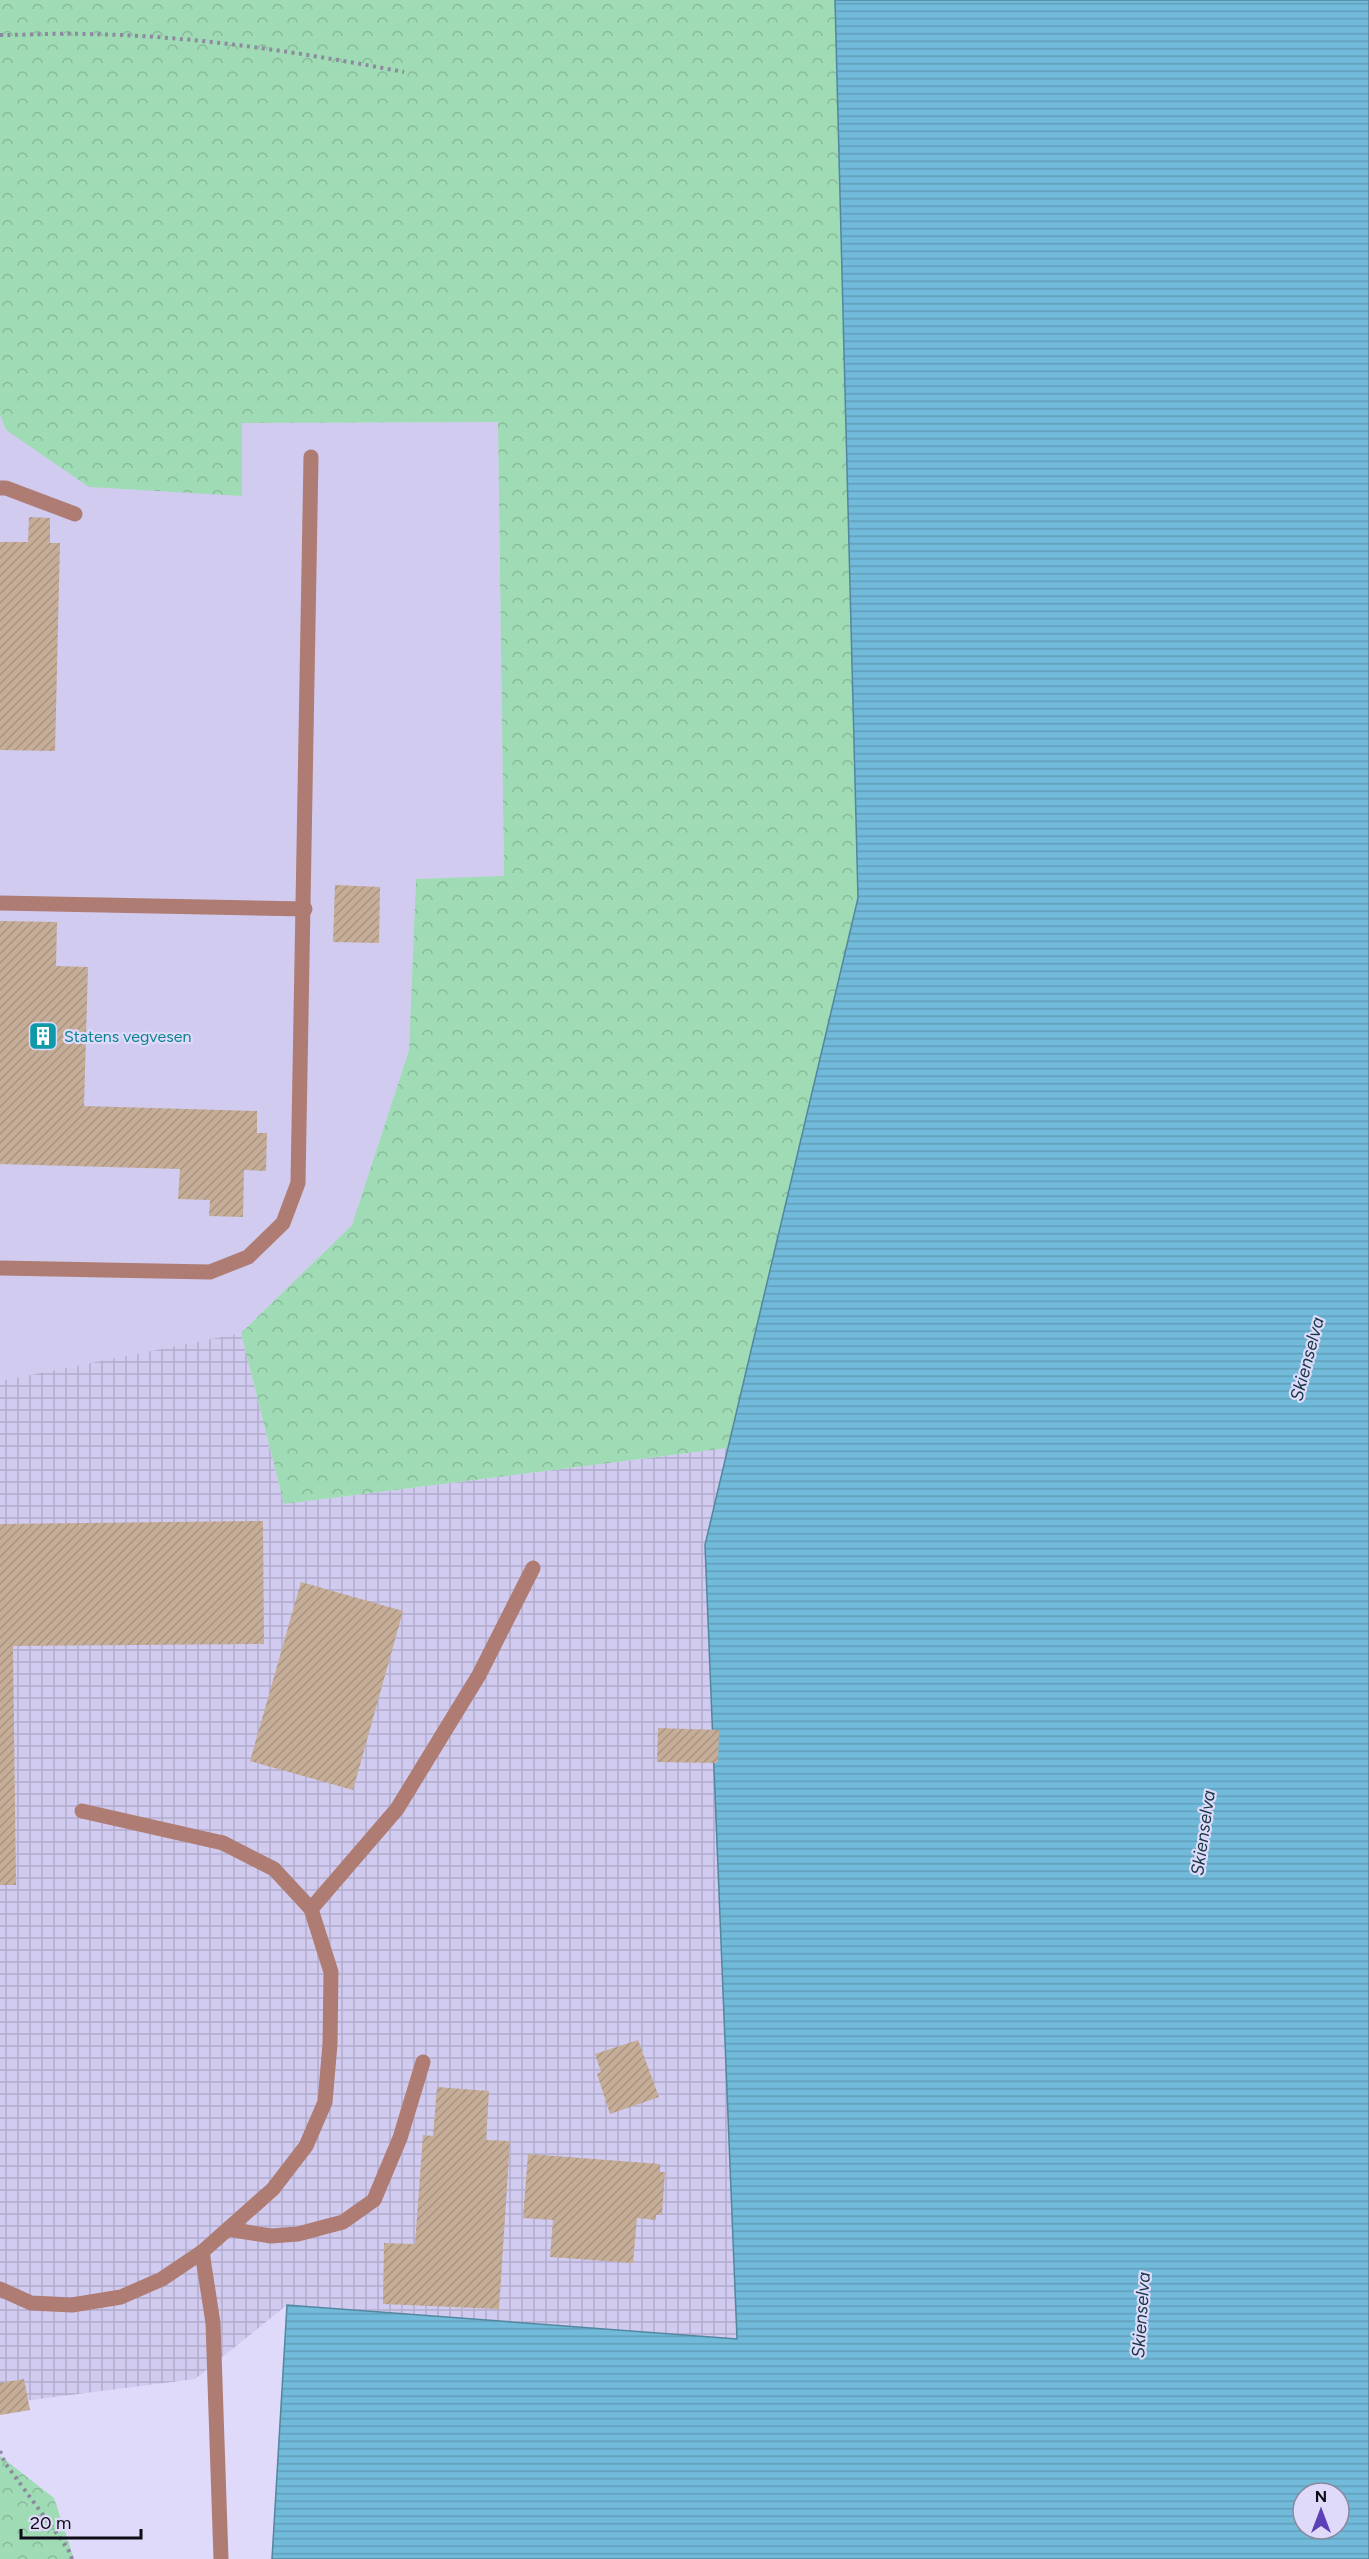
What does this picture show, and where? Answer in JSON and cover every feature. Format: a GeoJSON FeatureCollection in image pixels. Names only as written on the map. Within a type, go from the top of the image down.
{"type":"FeatureCollection","features":[{"type":"Feature","properties":{"kind":"street"},"geometry":{"type":"LineString","coordinates":[[0,1268],[210,1272],[248,1257],[283,1223],[298,1183],[305,909],[311,457]]}},
{"type":"Feature","properties":{"kind":"street"},"geometry":{"type":"LineString","coordinates":[[0,488],[6,488],[75,514]]}},
{"type":"Feature","properties":{"kind":"street"},"geometry":{"type":"LineString","coordinates":[[0,903],[305,909]]}},
{"type":"Feature","properties":{"kind":"street"},"geometry":{"type":"LineString","coordinates":[[312,1909],[397,1809],[479,1675],[533,1568]]}},
{"type":"Feature","properties":{"kind":"street"},"geometry":{"type":"LineString","coordinates":[[0,2289],[31,2303],[72,2305],[121,2297],[162,2279],[202,2252],[273,2189],[306,2146],[325,2102],[330,2044],[331,1972],[312,1909],[274,1869],[223,1843],[82,1811]]}},
{"type":"Feature","properties":{"kind":"street"},"geometry":{"type":"LineString","coordinates":[[228,2229],[271,2236],[298,2234],[343,2222],[374,2200],[400,2138],[423,2062]]}},
{"type":"Feature","properties":{"kind":"street"},"geometry":{"type":"LineString","coordinates":[[202,2252],[213,2323],[221,2559]]}},
{"type":"Feature","properties":{"kind":"path"},"geometry":{"type":"LineString","coordinates":[[0,35],[84,34],[213,42],[318,56],[404,72]]}},
{"type":"Feature","properties":{"kind":"path"},"geometry":{"type":"LineString","coordinates":[[0,2451],[5,2463],[68,2549],[72,2559]]}},
{"type":"Feature","properties":{"kind":"shaded area"},"geometry":{"type":"Polygon","coordinates":[[[0,415],[6,430],[225,494],[242,496],[242,423],[498,422],[504,877],[416,879],[409,1050],[352,1225],[241,1333],[0,1381],[0,415]]]}},
{"type":"Feature","properties":{"kind":"shaded area"},"geometry":{"type":"Polygon","coordinates":[[[241,1333],[284,1504],[728,1448],[705,1545],[737,2339],[287,2305],[195,2379],[0,2404],[0,1381],[241,1333]]]}},
{"type":"Feature","properties":{"kind":"green space"},"geometry":{"type":"Polygon","coordinates":[[[0,0],[835,0],[858,898],[728,1448],[284,1504],[241,1333],[352,1225],[409,1050],[416,879],[504,876],[498,422],[242,423],[242,496],[89,487],[6,430],[0,415],[0,0]]]}},
{"type":"Feature","properties":{"kind":"green space"},"geometry":{"type":"Polygon","coordinates":[[[0,2456],[54,2498],[74,2559],[0,2559],[0,2456]]]}},
{"type":"Feature","properties":{"kind":"water","name":"Skienselva"},"geometry":{"type":"Polygon","coordinates":[[[835,0],[1369,0],[1369,2559],[272,2559],[287,2305],[737,2339],[705,1545],[858,898],[835,0]]]}},
{"type":"Feature","properties":{"kind":"building"},"geometry":{"type":"Polygon","coordinates":[[[29,517],[50,518],[50,543],[60,543],[55,751],[0,750],[0,542],[28,542],[29,517]]]}},
{"type":"Feature","properties":{"kind":"building"},"geometry":{"type":"Polygon","coordinates":[[[335,885],[380,887],[379,943],[333,942],[335,885]]]}},
{"type":"Feature","properties":{"kind":"building","name":"Statens vegvesen"},"geometry":{"type":"Polygon","coordinates":[[[0,921],[57,922],[56,966],[88,967],[84,1106],[257,1111],[257,1133],[267,1133],[266,1171],[244,1170],[243,1217],[209,1216],[210,1200],[178,1199],[180,1169],[0,1164],[0,921]]]}},
{"type":"Feature","properties":{"kind":"building"},"geometry":{"type":"Polygon","coordinates":[[[263,1521],[264,1644],[13,1646],[16,1885],[0,1885],[0,1524],[263,1521]]]}},
{"type":"Feature","properties":{"kind":"building"},"geometry":{"type":"Polygon","coordinates":[[[301,1582],[403,1611],[353,1790],[250,1761],[301,1582]]]}},
{"type":"Feature","properties":{"kind":"building"},"geometry":{"type":"Polygon","coordinates":[[[658,1728],[719,1730],[718,1763],[657,1762],[658,1728]]]}},
{"type":"Feature","properties":{"kind":"building"},"geometry":{"type":"Polygon","coordinates":[[[638,2040],[659,2097],[610,2114],[597,2074],[601,2072],[595,2054],[638,2040]]]}},
{"type":"Feature","properties":{"kind":"building"},"geometry":{"type":"Polygon","coordinates":[[[437,2087],[489,2091],[486,2140],[510,2141],[499,2309],[383,2304],[384,2243],[415,2244],[423,2135],[433,2136],[437,2087]]]}},
{"type":"Feature","properties":{"kind":"building"},"geometry":{"type":"Polygon","coordinates":[[[528,2154],[660,2164],[660,2172],[665,2172],[662,2215],[656,2215],[656,2220],[637,2218],[633,2263],[550,2257],[553,2220],[523,2218],[528,2154]]]}},
{"type":"Feature","properties":{"kind":"building"},"geometry":{"type":"Polygon","coordinates":[[[24,2379],[30,2410],[0,2415],[0,2383],[24,2379]]]}},
{"type":"Feature","properties":{"kind":"place","name":"Statens vegvesen"},"geometry":{"type":"Point","coordinates":[43,1036]}}]}
